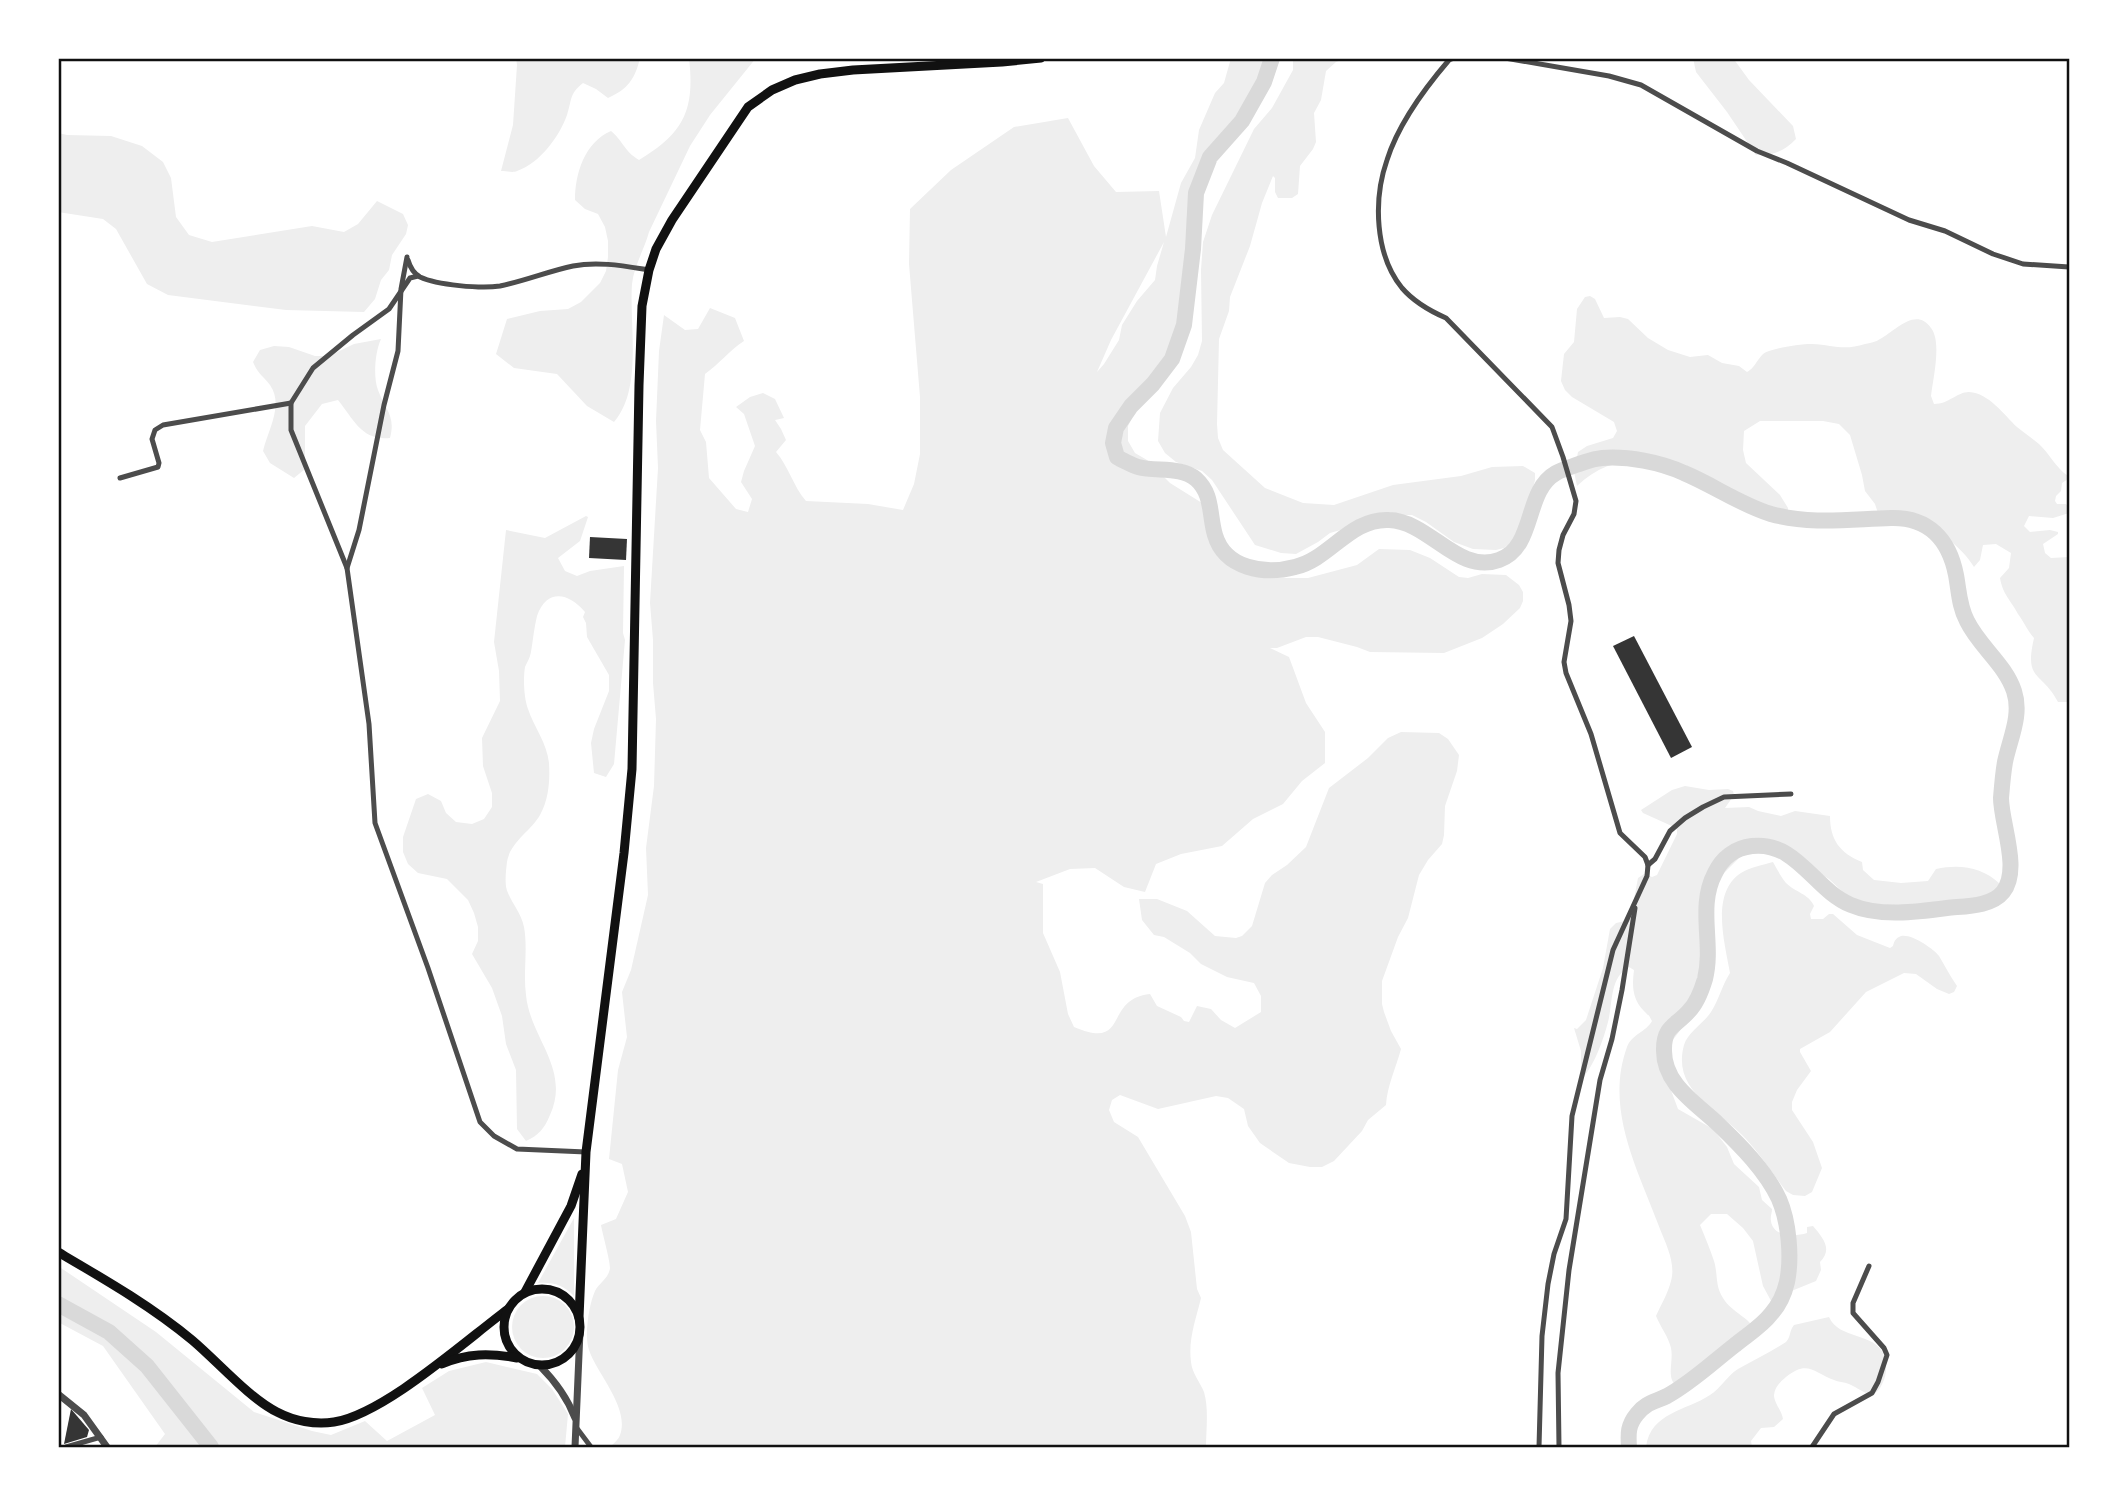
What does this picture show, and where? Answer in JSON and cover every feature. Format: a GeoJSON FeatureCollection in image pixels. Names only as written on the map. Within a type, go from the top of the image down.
{"type":"FeatureCollection","features":[{"type":"Feature","properties":{"kind":"main road"},"geometry":{"type":"LineString","coordinates":[[579,1318],[574,1306],[564,1296],[552,1290],[538,1289],[525,1292],[515,1299],[504,1319],[503,1330],[511,1351],[529,1364],[540,1366],[562,1360],[571,1352],[580,1331],[586,1152],[632,769],[642,306],[656,249],[672,220],[748,107],[772,90],[795,80],[842,71],[1041,58]]}},
{"type":"Feature","properties":{"kind":"main road"},"geometry":{"type":"LineString","coordinates":[[525,1292],[571,1206],[585,1166]]}},
{"type":"Feature","properties":{"kind":"main road"},"geometry":{"type":"LineString","coordinates":[[58,1252],[170,1323],[259,1401],[292,1419],[312,1423],[335,1422],[358,1414],[388,1398],[508,1309]]}},
{"type":"Feature","properties":{"kind":"main road"},"geometry":{"type":"LineString","coordinates":[[430,1368],[473,1354],[495,1353],[519,1358]]}},
{"type":"Feature","properties":{"kind":"street"},"geometry":{"type":"LineString","coordinates":[[1454,58],[1449,60],[1425,87],[1407,117],[1387,160],[1380,191],[1379,217],[1383,246],[1390,269],[1403,290],[1426,309],[1446,318],[1552,427],[1576,501],[1574,514],[1559,550],[1559,563],[1571,621],[1564,662],[1566,673],[1591,734],[1620,833],[1645,857],[1648,865],[1647,876],[1613,950],[1572,1116],[1566,1219],[1554,1254],[1542,1336],[1539,1447]]}},
{"type":"Feature","properties":{"kind":"street"},"geometry":{"type":"LineString","coordinates":[[1505,58],[1609,76],[1641,85],[1757,151],[1909,219],[2023,264],[2069,267]]}},
{"type":"Feature","properties":{"kind":"street"},"geometry":{"type":"LineString","coordinates":[[346,568],[359,530],[384,405],[398,351],[401,289],[407,257],[411,269],[418,276],[446,284],[497,286],[574,266],[610,264],[649,270]]}},
{"type":"Feature","properties":{"kind":"street"},"geometry":{"type":"LineString","coordinates":[[418,276],[410,278],[389,309],[313,368],[291,402],[290,430],[346,568],[369,724],[375,823],[480,1122],[494,1136],[517,1149],[586,1152]]}},
{"type":"Feature","properties":{"kind":"street"},"geometry":{"type":"LineString","coordinates":[[120,478],[158,467],[152,439],[155,430],[163,425],[291,402]]}},
{"type":"Feature","properties":{"kind":"street"},"geometry":{"type":"LineString","coordinates":[[1648,865],[1655,859],[1670,831],[1703,807],[1724,797],[1791,793]]}},
{"type":"Feature","properties":{"kind":"street"},"geometry":{"type":"LineString","coordinates":[[1559,1447],[1558,1373],[1570,1257],[1600,1080],[1622,990],[1636,902]]}},
{"type":"Feature","properties":{"kind":"street"},"geometry":{"type":"LineString","coordinates":[[1812,1447],[1834,1414],[1872,1393],[1887,1355],[1853,1313],[1853,1303],[1869,1266]]}},
{"type":"Feature","properties":{"kind":"street"},"geometry":{"type":"LineString","coordinates":[[575,1447],[580,1331]]}},
{"type":"Feature","properties":{"kind":"street"},"geometry":{"type":"LineString","coordinates":[[540,1366],[568,1398],[577,1424],[591,1447]]}},
{"type":"Feature","properties":{"kind":"street"},"geometry":{"type":"LineString","coordinates":[[58,1394],[84,1415],[107,1447]]}},
{"type":"Feature","properties":{"kind":"street"},"geometry":{"type":"LineString","coordinates":[[66,1447],[101,1437]]}},
{"type":"Feature","properties":{"kind":"shaded area"},"geometry":{"type":"Polygon","coordinates":[[[516,58],[640,58],[630,82],[608,98],[583,83],[578,87],[559,132],[548,148],[533,162],[511,172],[501,171],[513,125],[516,58]]]}},
{"type":"Feature","properties":{"kind":"shaded area"},"geometry":{"type":"Polygon","coordinates":[[[689,58],[756,58],[710,115],[690,146],[649,232],[632,284],[633,356],[629,392],[614,422],[587,406],[557,374],[514,368],[496,354],[507,319],[540,311],[568,309],[581,302],[600,283],[606,271],[608,241],[598,214],[585,209],[575,200],[577,179],[583,160],[594,143],[611,131],[639,160],[667,140],[676,130],[688,106],[689,58]]]}},
{"type":"Feature","properties":{"kind":"shaded area"},"geometry":{"type":"Polygon","coordinates":[[[1231,58],[1274,58],[1272,74],[1261,96],[1231,141],[1211,160],[1192,231],[1188,301],[1177,344],[1166,368],[1134,414],[1128,426],[1128,441],[1135,453],[1147,460],[1170,483],[1202,503],[1233,559],[1254,572],[1269,578],[1308,578],[1357,565],[1379,549],[1410,550],[1430,558],[1459,577],[1506,575],[1519,585],[1523,592],[1523,601],[1520,608],[1503,624],[1482,638],[1444,653],[1370,652],[1318,637],[1306,637],[1270,648],[1289,657],[1306,703],[1325,732],[1325,763],[1302,781],[1283,804],[1253,819],[1222,846],[1181,854],[1156,864],[1145,892],[1124,887],[1095,868],[1070,869],[1036,882],[1043,884],[1043,933],[1060,972],[1068,1014],[1074,1027],[1091,1033],[1103,1033],[1110,1028],[1126,1005],[1136,998],[1150,994],[1157,1006],[1184,1021],[1189,1022],[1197,1006],[1211,1009],[1221,1020],[1235,1028],[1261,1012],[1261,996],[1254,983],[1227,977],[1201,964],[1190,953],[1164,937],[1154,935],[1142,920],[1139,899],[1157,899],[1187,911],[1215,936],[1242,936],[1252,926],[1265,883],[1306,847],[1329,788],[1368,758],[1388,738],[1401,732],[1439,733],[1448,739],[1459,755],[1457,771],[1445,806],[1442,844],[1419,875],[1408,918],[1382,981],[1384,1012],[1401,1049],[1386,1105],[1368,1120],[1362,1131],[1334,1161],[1322,1167],[1310,1167],[1289,1163],[1260,1143],[1248,1126],[1244,1109],[1228,1098],[1216,1096],[1158,1109],[1120,1095],[1112,1100],[1109,1110],[1114,1122],[1138,1137],[1185,1216],[1191,1232],[1197,1289],[1201,1298],[1190,1354],[1193,1370],[1206,1399],[1206,1447],[610,1447],[620,1435],[620,1414],[589,1350],[587,1329],[593,1297],[610,1268],[601,1225],[616,1219],[628,1192],[622,1164],[609,1159],[618,1070],[627,1037],[622,992],[631,970],[648,895],[646,848],[654,786],[656,719],[650,603],[658,468],[656,421],[659,351],[664,315],[685,330],[698,329],[710,308],[735,318],[744,341],[705,374],[700,430],[706,442],[709,478],[736,509],[748,512],[752,499],[741,482],[755,446],[744,414],[736,407],[750,397],[763,393],[775,399],[784,418],[775,420],[786,440],[776,452],[806,501],[868,504],[903,510],[914,484],[920,454],[920,397],[909,264],[910,209],[951,170],[1014,127],[1068,118],[1094,166],[1116,192],[1159,191],[1166,237],[1181,183],[1195,158],[1199,130],[1215,93],[1224,83],[1231,58]],[[1164,242],[1111,340],[1097,372],[1119,340],[1122,325],[1137,301],[1155,280],[1164,242]]]}},
{"type":"Feature","properties":{"kind":"shaded area"},"geometry":{"type":"Polygon","coordinates":[[[1293,58],[1347,58],[1336,62],[1326,71],[1321,100],[1314,113],[1316,142],[1300,166],[1298,194],[1292,198],[1278,198],[1273,176],[1230,297],[1229,311],[1219,339],[1217,424],[1218,438],[1223,450],[1265,488],[1303,503],[1334,505],[1393,485],[1461,476],[1492,467],[1523,466],[1535,473],[1535,480],[1523,529],[1520,535],[1504,548],[1473,549],[1454,542],[1412,515],[1393,515],[1330,533],[1296,554],[1281,553],[1255,545],[1212,480],[1202,471],[1176,462],[1165,453],[1158,441],[1160,413],[1173,388],[1198,355],[1202,341],[1203,242],[1212,215],[1254,129],[1272,108],[1293,70],[1293,58]]]}},
{"type":"Feature","properties":{"kind":"shaded area"},"geometry":{"type":"Polygon","coordinates":[[[1693,58],[1733,58],[1749,80],[1793,126],[1796,139],[1778,152],[1756,155],[1696,72],[1693,58]]]}},
{"type":"Feature","properties":{"kind":"shaded area"},"geometry":{"type":"Polygon","coordinates":[[[58,133],[111,136],[142,146],[163,162],[171,178],[176,217],[189,235],[212,242],[312,226],[344,232],[358,224],[377,201],[403,214],[408,225],[406,234],[392,255],[389,270],[381,280],[375,299],[364,312],[286,310],[168,295],[147,284],[116,229],[103,219],[58,212],[58,133]]]}},
{"type":"Feature","properties":{"kind":"shaded area"},"geometry":{"type":"Polygon","coordinates":[[[1585,297],[1595,299],[1604,318],[1628,319],[1648,338],[1668,350],[1690,357],[1708,355],[1722,363],[1739,366],[1747,372],[1762,355],[1774,350],[1807,344],[1858,346],[1877,341],[1906,322],[1919,319],[1925,322],[1931,328],[1936,342],[1931,396],[1934,404],[1969,392],[1983,396],[2039,444],[2068,476],[2055,501],[2057,504],[2066,504],[2069,513],[2053,518],[2029,516],[2024,526],[2030,532],[2058,532],[2043,544],[2045,553],[2051,558],[2069,557],[2069,702],[2058,702],[2033,669],[2031,652],[2034,638],[2001,584],[2000,578],[2009,568],[2011,553],[1996,544],[1983,545],[1980,560],[1974,567],[1955,545],[1931,528],[1913,521],[1880,519],[1875,504],[1865,491],[1850,435],[1839,424],[1823,421],[1760,421],[1744,431],[1743,450],[1746,463],[1780,495],[1788,508],[1788,520],[1760,514],[1703,478],[1667,464],[1629,461],[1611,465],[1594,473],[1577,486],[1574,472],[1578,452],[1587,446],[1613,438],[1617,431],[1614,422],[1572,397],[1561,381],[1564,354],[1574,342],[1577,309],[1585,297]]]}},
{"type":"Feature","properties":{"kind":"shaded area"},"geometry":{"type":"Polygon","coordinates":[[[381,339],[375,372],[378,390],[391,418],[390,438],[365,433],[338,400],[322,404],[305,426],[305,469],[294,478],[270,463],[263,451],[274,418],[276,401],[270,385],[253,362],[260,350],[274,346],[289,347],[315,356],[329,356],[354,344],[381,339]]]}},
{"type":"Feature","properties":{"kind":"shaded area"},"geometry":{"type":"Polygon","coordinates":[[[588,517],[580,541],[558,558],[565,571],[577,576],[590,571],[624,566],[625,640],[614,764],[606,777],[594,773],[591,743],[609,691],[609,675],[587,637],[583,617],[585,612],[572,601],[559,596],[552,597],[541,607],[537,616],[524,677],[527,705],[548,756],[548,789],[540,815],[512,848],[506,873],[507,890],[524,927],[525,987],[529,1011],[553,1068],[556,1083],[555,1098],[548,1120],[538,1134],[526,1141],[517,1129],[516,1070],[506,1044],[502,1016],[492,988],[472,954],[478,941],[474,913],[468,900],[447,879],[418,873],[408,864],[403,852],[403,837],[416,799],[428,794],[441,801],[446,813],[456,822],[472,824],[484,819],[492,807],[492,793],[483,766],[482,738],[500,701],[494,642],[506,530],[545,538],[588,517]]]}},
{"type":"Feature","properties":{"kind":"shaded area"},"geometry":{"type":"Polygon","coordinates":[[[1685,786],[1733,791],[1734,795],[1725,808],[1749,807],[1781,816],[1795,811],[1830,816],[1832,832],[1838,845],[1862,862],[1863,870],[1874,880],[1901,883],[1928,881],[1936,869],[1962,867],[1978,870],[2000,884],[1997,890],[1984,900],[1959,907],[1926,911],[1892,910],[1856,902],[1829,879],[1789,854],[1759,848],[1746,851],[1720,877],[1705,908],[1705,948],[1697,979],[1696,1004],[1689,1019],[1665,1050],[1663,1069],[1678,1109],[1713,1129],[1727,1147],[1734,1164],[1759,1187],[1762,1200],[1772,1209],[1771,1221],[1776,1230],[1797,1235],[1807,1233],[1807,1227],[1813,1226],[1823,1239],[1826,1253],[1820,1262],[1821,1270],[1816,1281],[1789,1292],[1776,1310],[1763,1286],[1753,1241],[1727,1214],[1711,1214],[1700,1225],[1714,1261],[1720,1293],[1757,1333],[1734,1353],[1678,1387],[1671,1375],[1670,1344],[1656,1316],[1671,1281],[1671,1261],[1634,1163],[1619,1094],[1627,1047],[1652,1021],[1635,997],[1634,970],[1629,967],[1615,984],[1604,1037],[1583,1078],[1581,1051],[1574,1028],[1577,1029],[1586,1020],[1603,968],[1610,929],[1616,923],[1630,920],[1638,878],[1644,874],[1652,877],[1657,875],[1677,834],[1674,827],[1641,810],[1672,790],[1685,786]]]}},
{"type":"Feature","properties":{"kind":"shaded area"},"geometry":{"type":"Polygon","coordinates":[[[1773,862],[1786,883],[1812,902],[1814,906],[1811,919],[1823,919],[1833,914],[1857,935],[1890,948],[1899,937],[1908,936],[1927,945],[1939,956],[1957,986],[1954,992],[1949,994],[1916,974],[1904,973],[1866,992],[1830,1032],[1800,1049],[1811,1071],[1797,1090],[1792,1110],[1813,1142],[1822,1168],[1812,1192],[1805,1196],[1786,1191],[1746,1139],[1701,1099],[1685,1076],[1682,1061],[1686,1040],[1711,1012],[1730,973],[1722,920],[1726,893],[1731,882],[1741,873],[1773,862]]]}},
{"type":"Feature","properties":{"kind":"shaded area"},"geometry":{"type":"Polygon","coordinates":[[[574,1218],[574,1296],[558,1285],[538,1283],[574,1218]]]}},
{"type":"Feature","properties":{"kind":"shaded area"},"geometry":{"type":"Polygon","coordinates":[[[58,1266],[156,1332],[254,1412],[331,1435],[365,1421],[387,1441],[435,1415],[422,1388],[449,1371],[486,1362],[537,1374],[552,1389],[568,1414],[565,1447],[155,1447],[165,1434],[103,1346],[58,1322],[58,1266]]]}},
{"type":"Feature","properties":{"kind":"shaded area"},"geometry":{"type":"Polygon","coordinates":[[[543,1296],[565,1305],[574,1327],[565,1349],[543,1358],[521,1349],[512,1327],[521,1305],[543,1296]]]}},
{"type":"Feature","properties":{"kind":"shaded area"},"geometry":{"type":"Polygon","coordinates":[[[1829,1317],[1841,1329],[1873,1343],[1884,1355],[1885,1376],[1876,1392],[1868,1394],[1811,1369],[1800,1369],[1784,1379],[1775,1392],[1775,1401],[1783,1419],[1774,1427],[1761,1428],[1751,1441],[1752,1447],[1646,1447],[1649,1435],[1662,1419],[1710,1395],[1738,1369],[1786,1342],[1794,1325],[1829,1317]]]}},
{"type":"Feature","properties":{"kind":"building"},"geometry":{"type":"Polygon","coordinates":[[[590,537],[627,539],[626,560],[589,558],[590,537]]]}},
{"type":"Feature","properties":{"kind":"building"},"geometry":{"type":"Polygon","coordinates":[[[1634,636],[1692,747],[1671,758],[1613,646],[1634,636]]]}},
{"type":"Feature","properties":{"kind":"building"},"geometry":{"type":"Polygon","coordinates":[[[71,1409],[89,1430],[87,1437],[64,1444],[71,1409]]]}},
{"type":"Feature","properties":{"kind":"waterway"},"geometry":{"type":"LineString","coordinates":[[1272,58],[1264,82],[1242,121],[1210,157],[1196,193],[1184,325],[1172,359],[1153,384],[1131,406],[1116,428],[1113,443],[1117,457],[1133,465],[1183,472],[1196,479],[1205,491],[1210,505],[1215,535],[1228,555],[1248,567],[1259,569],[1295,567],[1319,556],[1363,525],[1389,520],[1417,529],[1470,560],[1484,563],[1499,560],[1511,553],[1519,543],[1539,492],[1546,481],[1556,473],[1598,458],[1644,461],[1684,473],[1771,514],[1816,520],[1904,519],[1926,526],[1942,541],[1953,562],[1967,621],[2005,672],[2014,691],[2016,718],[2005,762],[2001,798],[2009,846],[2010,872],[2003,892],[1992,901],[1923,911],[1886,912],[1862,909],[1838,898],[1793,859],[1768,846],[1752,846],[1735,851],[1725,858],[1715,873],[1707,899],[1708,952],[1705,979],[1692,1008],[1666,1035],[1665,1061],[1669,1073],[1682,1092],[1744,1150],[1774,1189],[1787,1229],[1789,1272],[1781,1299],[1763,1322],[1685,1385],[1640,1410],[1630,1426],[1629,1447]]}},
{"type":"Feature","properties":{"kind":"waterway"},"geometry":{"type":"LineString","coordinates":[[58,1304],[109,1332],[147,1366],[211,1447]]}}]}
